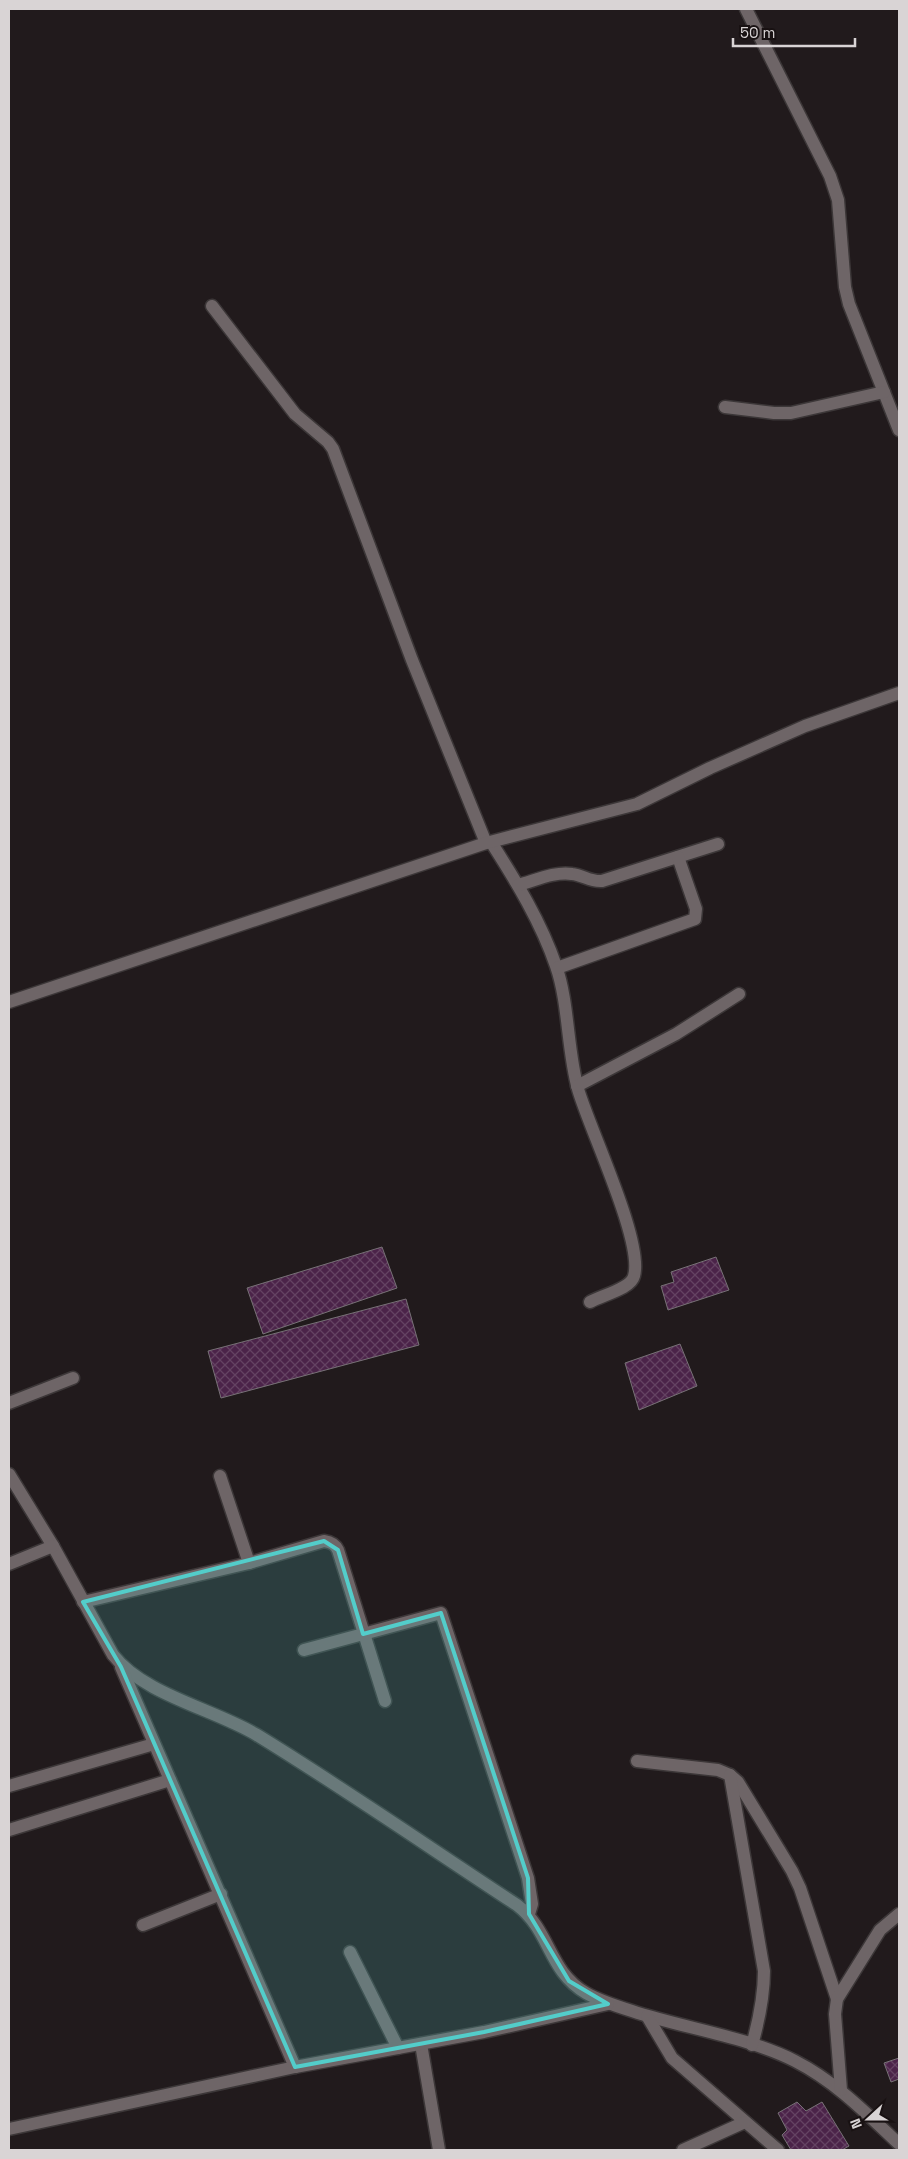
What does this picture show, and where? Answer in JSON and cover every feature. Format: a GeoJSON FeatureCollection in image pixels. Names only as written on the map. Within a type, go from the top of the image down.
{"type":"FeatureCollection","features":[{"type":"Feature","properties":{"kind":"street"},"geometry":{"type":"LineString","coordinates":[[746,9],[830,176],[838,200],[845,287],[849,304],[899,430]]}},
{"type":"Feature","properties":{"kind":"street"},"geometry":{"type":"LineString","coordinates":[[212,306],[295,414],[328,442],[333,449],[412,660],[489,843],[518,885],[557,968],[577,1086],[586,1115],[616,1191],[629,1232],[635,1262],[632,1282],[625,1287],[590,1302]]}},
{"type":"Feature","properties":{"kind":"street"},"geometry":{"type":"LineString","coordinates":[[725,407],[774,413],[791,413],[884,392]]}},
{"type":"Feature","properties":{"kind":"street"},"geometry":{"type":"LineString","coordinates":[[9,1002],[489,843],[637,804],[710,768],[805,726],[899,693]]}},
{"type":"Feature","properties":{"kind":"street"},"geometry":{"type":"LineString","coordinates":[[518,885],[562,874],[577,875],[594,882],[602,881],[718,844]]}},
{"type":"Feature","properties":{"kind":"street"},"geometry":{"type":"LineString","coordinates":[[557,968],[695,919],[696,909],[678,857]]}},
{"type":"Feature","properties":{"kind":"street"},"geometry":{"type":"LineString","coordinates":[[577,1086],[676,1034],[739,994]]}},
{"type":"Feature","properties":{"kind":"street"},"geometry":{"type":"LineString","coordinates":[[9,1403],[73,1378]]}},
{"type":"Feature","properties":{"kind":"street"},"geometry":{"type":"LineString","coordinates":[[9,1474],[53,1546],[112,1655],[122,1667],[296,2067]]}},
{"type":"Feature","properties":{"kind":"street"},"geometry":{"type":"LineString","coordinates":[[220,1476],[249,1563]]}},
{"type":"Feature","properties":{"kind":"street"},"geometry":{"type":"LineString","coordinates":[[83,1602],[249,1563],[324,1541],[330,1542],[336,1545],[338,1550],[385,1701]]}},
{"type":"Feature","properties":{"kind":"street"},"geometry":{"type":"LineString","coordinates":[[9,1564],[53,1546]]}},
{"type":"Feature","properties":{"kind":"street"},"geometry":{"type":"LineString","coordinates":[[304,1650],[442,1613],[528,1878],[532,1904],[529,1914]]}},
{"type":"Feature","properties":{"kind":"street"},"geometry":{"type":"LineString","coordinates":[[122,1667],[154,1687],[255,1734],[366,1805],[529,1914],[539,1928],[560,1969],[569,1981],[586,1993],[608,2004],[752,2045],[795,2061],[841,2090],[899,2144]]}},
{"type":"Feature","properties":{"kind":"street"},"geometry":{"type":"LineString","coordinates":[[9,1786],[154,1744]]}},
{"type":"Feature","properties":{"kind":"street"},"geometry":{"type":"LineString","coordinates":[[636,1761],[718,1770],[730,1775],[750,1801],[800,1888],[837,1999]]}},
{"type":"Feature","properties":{"kind":"street"},"geometry":{"type":"LineString","coordinates":[[730,1775],[764,1971],[761,2011],[752,2045]]}},
{"type":"Feature","properties":{"kind":"street"},"geometry":{"type":"LineString","coordinates":[[9,1830],[170,1780]]}},
{"type":"Feature","properties":{"kind":"street"},"geometry":{"type":"LineString","coordinates":[[142,1925],[221,1894]]}},
{"type":"Feature","properties":{"kind":"street"},"geometry":{"type":"LineString","coordinates":[[841,2090],[835,2014],[837,1999],[880,1930],[899,1914]]}},
{"type":"Feature","properties":{"kind":"street"},"geometry":{"type":"LineString","coordinates":[[350,1952],[398,2048]]}},
{"type":"Feature","properties":{"kind":"street"},"geometry":{"type":"LineString","coordinates":[[9,2129],[296,2067],[484,2032],[608,2004]]}},
{"type":"Feature","properties":{"kind":"street"},"geometry":{"type":"LineString","coordinates":[[647,2016],[672,2058],[778,2150]]}},
{"type":"Feature","properties":{"kind":"street"},"geometry":{"type":"LineString","coordinates":[[420,2044],[439,2150]]}},
{"type":"Feature","properties":{"kind":"street"},"geometry":{"type":"LineString","coordinates":[[683,2150],[745,2122]]}},
{"type":"Feature","properties":{"kind":"highlighted area"},"geometry":{"type":"Polygon","coordinates":[[[324,1541],[338,1550],[363,1634],[441,1613],[528,1878],[529,1914],[569,1981],[608,2004],[484,2032],[295,2067],[121,1667],[83,1602],[324,1541]]]}},
{"type":"Feature","properties":{"kind":"building"},"geometry":{"type":"Polygon","coordinates":[[[382,1247],[397,1288],[263,1334],[247,1288],[382,1247]]]}},
{"type":"Feature","properties":{"kind":"building"},"geometry":{"type":"Polygon","coordinates":[[[716,1257],[729,1290],[668,1310],[661,1286],[674,1282],[671,1272],[716,1257]]]}},
{"type":"Feature","properties":{"kind":"building"},"geometry":{"type":"Polygon","coordinates":[[[406,1299],[419,1345],[221,1398],[208,1351],[406,1299]]]}},
{"type":"Feature","properties":{"kind":"building"},"geometry":{"type":"Polygon","coordinates":[[[680,1344],[697,1386],[639,1410],[625,1363],[680,1344]]]}},
{"type":"Feature","properties":{"kind":"building"},"geometry":{"type":"Polygon","coordinates":[[[899,2058],[899,2079],[891,2082],[884,2063],[899,2058]]]}},
{"type":"Feature","properties":{"kind":"building"},"geometry":{"type":"Polygon","coordinates":[[[797,2102],[806,2111],[822,2102],[849,2146],[842,2150],[791,2150],[782,2135],[787,2130],[778,2113],[797,2102]]]}}]}
